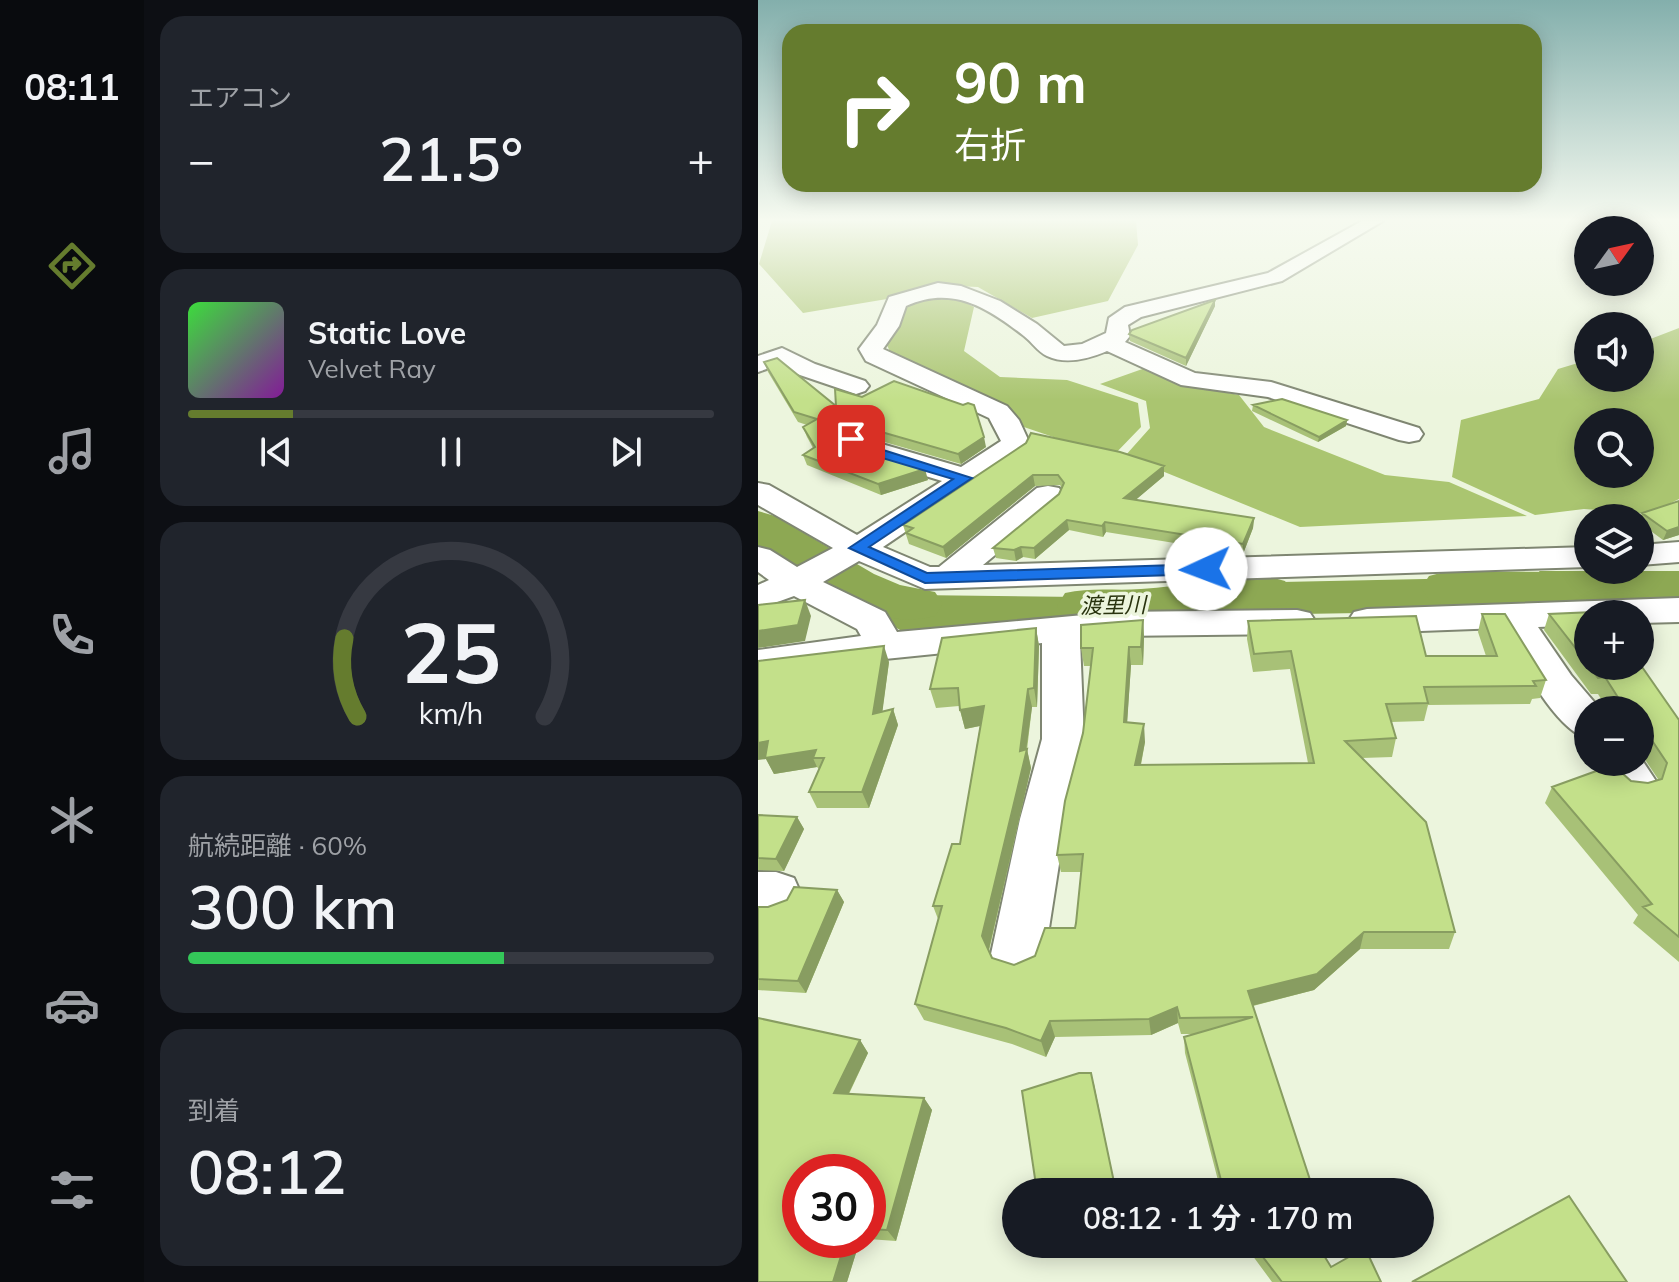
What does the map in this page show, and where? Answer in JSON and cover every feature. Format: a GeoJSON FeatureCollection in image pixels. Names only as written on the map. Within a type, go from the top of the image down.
{"type":"FeatureCollection","features":[{"type":"Feature","properties":{"kind":"street"},"geometry":{"type":"LineString","coordinates":[[758,598],[797,583],[857,548],[1016,444],[998,412],[874,356],[871,349],[888,326],[897,302],[918,292],[945,289],[961,292],[1010,317],[1051,349],[1061,354],[1074,354],[1108,343],[1118,336],[1117,323],[1133,312],[1259,281]]}},
{"type":"Feature","properties":{"kind":"street"},"geometry":{"type":"LineString","coordinates":[[1108,343],[1190,380],[1271,390],[1409,434]]}},
{"type":"Feature","properties":{"kind":"street"},"geometry":{"type":"LineString","coordinates":[[758,365],[782,355],[806,369],[856,386]]}},
{"type":"Feature","properties":{"kind":"street"},"geometry":{"type":"LineString","coordinates":[[912,432],[874,442],[965,478]]}},
{"type":"Feature","properties":{"kind":"street"},"geometry":{"type":"LineString","coordinates":[[947,578],[1037,482],[990,461]]}},
{"type":"Feature","properties":{"kind":"street"},"geometry":{"type":"LineString","coordinates":[[758,492],[857,548],[925,578],[1574,557]]}},
{"type":"Feature","properties":{"kind":"street"},"geometry":{"type":"LineString","coordinates":[[1654,554],[1679,552]]}},
{"type":"Feature","properties":{"kind":"street"},"geometry":{"type":"LineString","coordinates":[[758,557],[797,583],[872,621],[885,646]]}},
{"type":"Feature","properties":{"kind":"street"},"geometry":{"type":"LineString","coordinates":[[758,663],[885,646],[1116,624],[1398,621],[1679,610]]}},
{"type":"Feature","properties":{"kind":"street"},"geometry":{"type":"LineString","coordinates":[[1512,617],[1574,706]]}},
{"type":"Feature","properties":{"kind":"street"},"geometry":{"type":"LineString","coordinates":[[1018,954],[1043,819],[1063,739],[1061,629]]}},
{"type":"Feature","properties":{"kind":"shaded area"},"geometry":{"type":"Polygon","coordinates":[[[774,281],[1119,281],[1108,301],[1032,318],[978,287],[932,285],[887,299],[803,313],[774,281]]]}},
{"type":"Feature","properties":{"kind":"shaded area"},"geometry":{"type":"Polygon","coordinates":[[[919,295],[951,295],[974,307],[964,351],[1000,377],[1067,380],[1138,403],[1141,427],[1112,457],[1018,425],[893,359],[887,345],[901,306],[919,295]]]}},
{"type":"Feature","properties":{"kind":"shaded area"},"geometry":{"type":"Polygon","coordinates":[[[1679,328],[1679,499],[1654,512],[1654,504],[1574,504],[1574,510],[1535,515],[1452,477],[1461,420],[1539,399],[1558,369],[1574,364],[1574,392],[1654,392],[1654,338],[1679,328]]]}},
{"type":"Feature","properties":{"kind":"shaded area"},"geometry":{"type":"Polygon","coordinates":[[[1148,367],[1186,385],[1239,395],[1264,427],[1385,475],[1449,482],[1527,516],[1300,527],[1125,456],[1150,428],[1146,401],[1100,384],[1148,367]]]}},
{"type":"Feature","properties":{"kind":"water"},"geometry":{"type":"Polygon","coordinates":[[[856,568],[914,595],[1164,598],[1164,618],[902,631],[824,589],[856,568]]]}},
{"type":"Feature","properties":{"kind":"water"},"geometry":{"type":"Polygon","coordinates":[[[1539,571],[1574,571],[1574,584],[1654,584],[1654,571],[1679,571],[1679,603],[1574,600],[1574,608],[1558,609],[1539,571]]]}},
{"type":"Feature","properties":{"kind":"water"},"geometry":{"type":"Polygon","coordinates":[[[1520,577],[1538,610],[1187,616],[1188,584],[1520,577]]]}},
{"type":"Feature","properties":{"kind":"building"},"geometry":{"type":"Polygon","coordinates":[[[1215,300],[1186,358],[1129,334],[1132,330],[1215,300]]]}},
{"type":"Feature","properties":{"kind":"building"},"geometry":{"type":"Polygon","coordinates":[[[777,358],[836,406],[835,389],[862,397],[894,381],[963,405],[974,405],[984,437],[958,454],[871,429],[880,420],[874,411],[850,413],[831,429],[841,444],[925,469],[878,484],[803,455],[815,447],[803,427],[817,419],[794,412],[764,362],[777,358]]]}},
{"type":"Feature","properties":{"kind":"building"},"geometry":{"type":"Polygon","coordinates":[[[1282,399],[1347,420],[1319,437],[1253,405],[1282,399]]]}},
{"type":"Feature","properties":{"kind":"building"},"geometry":{"type":"Polygon","coordinates":[[[1031,433],[1120,452],[1164,466],[1124,498],[1254,518],[1243,544],[1105,522],[1102,526],[1067,520],[1034,548],[993,548],[1059,494],[1064,483],[1058,475],[1033,475],[943,547],[906,533],[913,528],[903,525],[1026,443],[1031,433]]]}},
{"type":"Feature","properties":{"kind":"building"},"geometry":{"type":"Polygon","coordinates":[[[1679,501],[1679,527],[1667,531],[1654,522],[1654,509],[1679,501]]]}},
{"type":"Feature","properties":{"kind":"building"},"geometry":{"type":"Polygon","coordinates":[[[805,600],[798,625],[758,631],[758,605],[805,600]]]}},
{"type":"Feature","properties":{"kind":"building"},"geometry":{"type":"Polygon","coordinates":[[[1574,613],[1574,646],[1549,614],[1574,613]]]}},
{"type":"Feature","properties":{"kind":"building"},"geometry":{"type":"Polygon","coordinates":[[[1482,614],[1505,614],[1546,680],[1533,681],[1536,686],[1424,687],[1428,703],[1386,704],[1396,738],[1345,741],[1426,822],[1455,932],[1364,932],[1317,974],[1248,991],[1309,1178],[1220,1178],[1184,1037],[1253,1017],[1180,1018],[1177,1007],[1149,1019],[1050,1021],[1041,1041],[1006,1028],[915,1004],[942,906],[933,906],[952,844],[960,844],[984,706],[960,710],[958,688],[930,689],[942,638],[1036,628],[1034,688],[1028,689],[1020,751],[1027,749],[982,936],[992,958],[1014,965],[1035,956],[1045,928],[1075,928],[1076,923],[1083,854],[1057,855],[1065,801],[1083,733],[1093,648],[1081,648],[1081,625],[1143,620],[1141,647],[1129,647],[1124,722],[1144,724],[1135,765],[1314,763],[1291,651],[1254,654],[1248,621],[1416,616],[1426,656],[1497,656],[1482,614]]]}},
{"type":"Feature","properties":{"kind":"building"},"geometry":{"type":"Polygon","coordinates":[[[884,646],[873,714],[893,709],[862,792],[809,792],[824,758],[813,758],[816,750],[765,758],[768,741],[758,743],[758,661],[884,646]]]}},
{"type":"Feature","properties":{"kind":"building"},"geometry":{"type":"Polygon","coordinates":[[[1607,680],[1651,680],[1679,720],[1679,937],[1643,907],[1652,904],[1552,787],[1582,776],[1625,776],[1631,781],[1648,783],[1662,779],[1667,763],[1654,744],[1654,696],[1617,696],[1607,680]]]}},
{"type":"Feature","properties":{"kind":"building"},"geometry":{"type":"Polygon","coordinates":[[[758,815],[797,817],[776,859],[758,858],[758,815]]]}},
{"type":"Feature","properties":{"kind":"building"},"geometry":{"type":"Polygon","coordinates":[[[794,887],[837,890],[798,981],[758,979],[758,907],[787,900],[794,887]]]}},
{"type":"Feature","properties":{"kind":"building"},"geometry":{"type":"Polygon","coordinates":[[[758,1018],[860,1040],[834,1093],[924,1098],[887,1230],[886,1154],[782,1154],[782,1258],[840,1258],[833,1282],[758,1282],[758,1018]]]}},
{"type":"Feature","properties":{"kind":"building"},"geometry":{"type":"Polygon","coordinates":[[[1079,1073],[1091,1073],[1113,1178],[1035,1178],[1022,1091],[1079,1073]]]}},
{"type":"Feature","properties":{"kind":"building"},"geometry":{"type":"Polygon","coordinates":[[[1569,1196],[1627,1282],[1412,1282],[1569,1196]]]}},
{"type":"Feature","properties":{"kind":"building"},"geometry":{"type":"Polygon","coordinates":[[[1264,1258],[1326,1258],[1331,1267],[1347,1258],[1370,1258],[1381,1282],[1282,1282],[1264,1258]]]}},
{"type":"Feature","properties":{"kind":"waterway","name":"渡里川"},"geometry":{"type":"LineString","coordinates":[[758,526],[855,586],[875,595],[915,604]]}},
{"type":"Feature","properties":{"kind":"waterway","name":"渡里川"},"geometry":{"type":"LineString","coordinates":[[1448,588],[1679,590]]}},
{"type":"Feature","properties":{"kind":"waterway","name":"渡里川"},"geometry":{"type":"LineString","coordinates":[[1085,606],[1140,607],[1225,595],[1266,593]]}},
{"type":"Feature","properties":{"kind":"route"},"geometry":{"type":"LineString","coordinates":[[851,439],[857,446],[965,478],[857,548],[925,578],[1206,569]]}}]}
